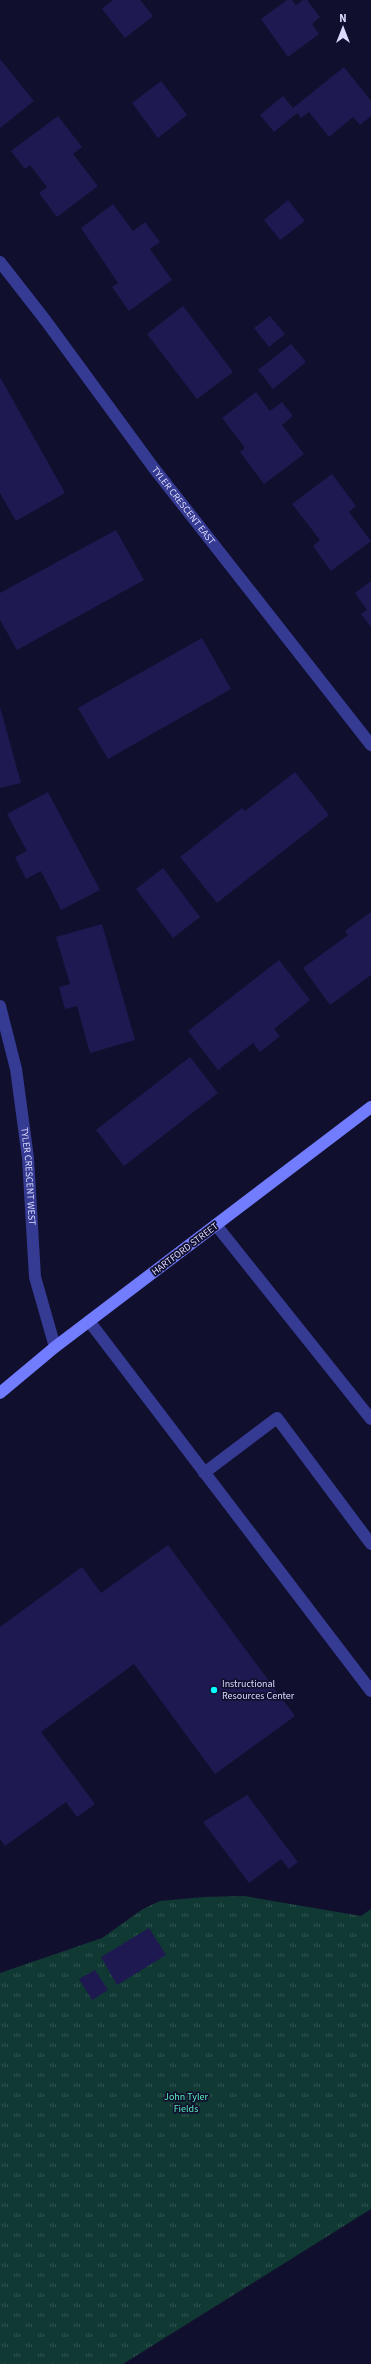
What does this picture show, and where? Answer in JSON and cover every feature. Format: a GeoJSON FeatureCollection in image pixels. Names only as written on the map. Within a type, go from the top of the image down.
{"type":"FeatureCollection","features":[{"type":"Feature","properties":{"kind":"street","name":"TYLER CRESCENT EAST"},"geometry":{"type":"LineString","coordinates":[[0,262],[46,321],[152,467],[371,745]]}},
{"type":"Feature","properties":{"kind":"street","name":"TYLER CRESCENT WEST"},"geometry":{"type":"LineString","coordinates":[[0,1006],[16,1069],[27,1150],[35,1277],[54,1347]]}},
{"type":"Feature","properties":{"kind":"street","name":"HARTFORD STREET"},"geometry":{"type":"LineString","coordinates":[[0,1393],[54,1347],[371,1107]]}},
{"type":"Feature","properties":{"kind":"street"},"geometry":{"type":"LineString","coordinates":[[216,1225],[371,1419]]}},
{"type":"Feature","properties":{"kind":"street"},"geometry":{"type":"LineString","coordinates":[[89,1321],[371,1691]]}},
{"type":"Feature","properties":{"kind":"street"},"geometry":{"type":"LineString","coordinates":[[204,1472],[277,1418],[371,1544]]}},
{"type":"Feature","properties":{"kind":"green space","name":"John Tyler Fields"},"geometry":{"type":"Polygon","coordinates":[[[244,1896],[361,1916],[371,1909],[371,2209],[123,2364],[0,2364],[0,1973],[102,1938],[143,1909],[160,1901],[204,1897],[244,1896]]]}},
{"type":"Feature","properties":{"kind":"building"},"geometry":{"type":"Polygon","coordinates":[[[113,0],[140,0],[153,16],[125,38],[102,9],[113,0]]]}},
{"type":"Feature","properties":{"kind":"building"},"geometry":{"type":"Polygon","coordinates":[[[287,0],[292,0],[296,5],[303,0],[307,0],[320,17],[312,24],[319,34],[288,57],[261,19],[287,0]]]}},
{"type":"Feature","properties":{"kind":"building"},"geometry":{"type":"Polygon","coordinates":[[[0,59],[34,101],[0,128],[0,59]]]}},
{"type":"Feature","properties":{"kind":"building"},"geometry":{"type":"Polygon","coordinates":[[[344,67],[371,101],[371,116],[360,125],[353,117],[329,137],[309,112],[301,118],[297,113],[274,132],[260,115],[283,96],[293,108],[344,67]]]}},
{"type":"Feature","properties":{"kind":"building"},"geometry":{"type":"Polygon","coordinates":[[[161,81],[187,115],[158,138],[132,103],[161,81]]]}},
{"type":"Feature","properties":{"kind":"building"},"geometry":{"type":"Polygon","coordinates":[[[58,116],[82,147],[73,154],[98,186],[57,217],[39,193],[47,187],[30,165],[25,169],[11,151],[58,116]]]}},
{"type":"Feature","properties":{"kind":"building"},"geometry":{"type":"Polygon","coordinates":[[[288,200],[305,221],[280,240],[264,220],[288,200]]]}},
{"type":"Feature","properties":{"kind":"building"},"geometry":{"type":"Polygon","coordinates":[[[113,204],[133,231],[145,222],[160,242],[150,249],[172,280],[129,311],[112,287],[118,283],[81,228],[113,204]]]}},
{"type":"Feature","properties":{"kind":"building"},"geometry":{"type":"Polygon","coordinates":[[[183,306],[233,372],[197,399],[147,334],[183,306]]]}},
{"type":"Feature","properties":{"kind":"building"},"geometry":{"type":"Polygon","coordinates":[[[270,316],[285,334],[269,347],[254,328],[270,316]]]}},
{"type":"Feature","properties":{"kind":"building"},"geometry":{"type":"Polygon","coordinates":[[[291,344],[306,362],[273,389],[258,370],[291,344]]]}},
{"type":"Feature","properties":{"kind":"building"},"geometry":{"type":"Polygon","coordinates":[[[0,377],[65,493],[16,521],[0,493],[0,377]]]}},
{"type":"Feature","properties":{"kind":"building"},"geometry":{"type":"Polygon","coordinates":[[[256,392],[270,411],[282,402],[293,416],[282,425],[304,454],[264,484],[240,452],[245,448],[222,418],[256,392]]]}},
{"type":"Feature","properties":{"kind":"building"},"geometry":{"type":"Polygon","coordinates":[[[332,474],[356,506],[349,512],[371,541],[331,571],[313,546],[320,540],[292,504],[332,474]]]}},
{"type":"Feature","properties":{"kind":"building"},"geometry":{"type":"Polygon","coordinates":[[[116,530],[144,580],[17,650],[0,620],[0,593],[116,530]]]}},
{"type":"Feature","properties":{"kind":"building"},"geometry":{"type":"Polygon","coordinates":[[[371,581],[371,627],[361,614],[367,610],[355,593],[371,581]]]}},
{"type":"Feature","properties":{"kind":"building"},"geometry":{"type":"Polygon","coordinates":[[[202,638],[231,689],[108,759],[78,708],[202,638]]]}},
{"type":"Feature","properties":{"kind":"building"},"geometry":{"type":"Polygon","coordinates":[[[0,707],[21,783],[0,788],[0,707]]]}},
{"type":"Feature","properties":{"kind":"building"},"geometry":{"type":"Polygon","coordinates":[[[295,772],[329,815],[217,903],[180,857],[242,808],[245,811],[295,772]]]}},
{"type":"Feature","properties":{"kind":"building"},"geometry":{"type":"Polygon","coordinates":[[[48,792],[100,890],[61,910],[41,871],[26,879],[15,857],[27,851],[7,814],[48,792]]]}},
{"type":"Feature","properties":{"kind":"building"},"geometry":{"type":"Polygon","coordinates":[[[163,868],[200,917],[173,938],[136,889],[163,868]]]}},
{"type":"Feature","properties":{"kind":"building"},"geometry":{"type":"Polygon","coordinates":[[[371,912],[371,975],[330,1005],[303,968],[348,935],[345,931],[371,912]]]}},
{"type":"Feature","properties":{"kind":"building"},"geometry":{"type":"Polygon","coordinates":[[[102,924],[135,1040],[90,1053],[77,1006],[65,1009],[59,987],[70,984],[56,937],[102,924]]]}},
{"type":"Feature","properties":{"kind":"building"},"geometry":{"type":"Polygon","coordinates":[[[279,960],[310,1000],[274,1029],[280,1036],[260,1052],[253,1043],[218,1070],[188,1031],[279,960]]]}},
{"type":"Feature","properties":{"kind":"building"},"geometry":{"type":"Polygon","coordinates":[[[190,1057],[218,1093],[124,1166],[96,1130],[190,1057]]]}},
{"type":"Feature","properties":{"kind":"building","name":"Instructional Resources Center"},"geometry":{"type":"Polygon","coordinates":[[[168,1545],[295,1716],[215,1774],[134,1664],[41,1732],[95,1804],[77,1817],[66,1802],[5,1846],[0,1839],[0,1627],[82,1567],[101,1593],[168,1545]]]}},
{"type":"Feature","properties":{"kind":"building"},"geometry":{"type":"Polygon","coordinates":[[[247,1795],[298,1862],[289,1869],[281,1859],[249,1883],[203,1822],[247,1795]]]}},
{"type":"Feature","properties":{"kind":"building"},"geometry":{"type":"Polygon","coordinates":[[[149,1928],[166,1955],[117,1985],[101,1957],[149,1928]]]}},
{"type":"Feature","properties":{"kind":"building"},"geometry":{"type":"Polygon","coordinates":[[[95,1970],[108,1990],[92,2000],[79,1979],[95,1970]]]}},
{"type":"Feature","properties":{"kind":"place","name":"Instructional Resources Center"},"geometry":{"type":"Point","coordinates":[214,1690]}}]}
